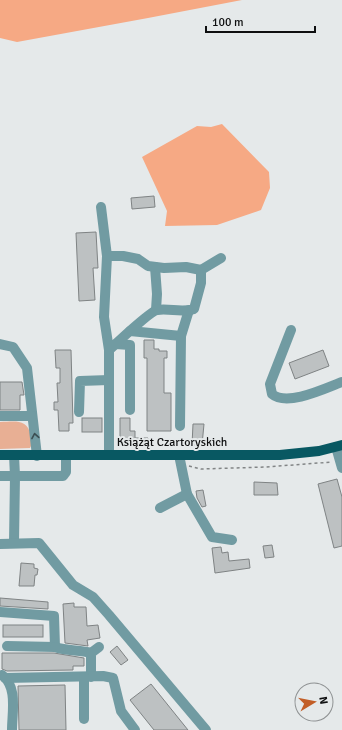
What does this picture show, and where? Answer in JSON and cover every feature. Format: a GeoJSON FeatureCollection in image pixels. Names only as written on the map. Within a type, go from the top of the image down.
{"type":"FeatureCollection","features":[{"type":"Feature","properties":{"kind":"main road","name":"Książąt Czartoryskich"},"geometry":{"type":"LineString","coordinates":[[0,455],[109,455],[179,457],[300,454],[339,446]]}},
{"type":"Feature","properties":{"kind":"street"},"geometry":{"type":"LineString","coordinates":[[101,208],[107,256],[104,317],[113,347],[109,380],[109,455]]}},
{"type":"Feature","properties":{"kind":"street"},"geometry":{"type":"LineString","coordinates":[[107,256],[122,256],[138,259],[148,266],[186,267],[201,270],[220,258]]}},
{"type":"Feature","properties":{"kind":"street"},"geometry":{"type":"LineString","coordinates":[[155,267],[157,294],[156,310]]}},
{"type":"Feature","properties":{"kind":"street"},"geometry":{"type":"LineString","coordinates":[[113,347],[156,310],[194,309],[200,290],[201,270]]}},
{"type":"Feature","properties":{"kind":"street"},"geometry":{"type":"LineString","coordinates":[[180,426],[181,336],[189,310]]}},
{"type":"Feature","properties":{"kind":"street"},"geometry":{"type":"LineString","coordinates":[[291,330],[270,384],[272,394],[278,398],[302,397],[342,382]]}},
{"type":"Feature","properties":{"kind":"street"},"geometry":{"type":"LineString","coordinates":[[130,331],[181,336]]}},
{"type":"Feature","properties":{"kind":"street"},"geometry":{"type":"LineString","coordinates":[[0,344],[13,348],[27,368],[37,456]]}},
{"type":"Feature","properties":{"kind":"street"},"geometry":{"type":"LineString","coordinates":[[113,347],[130,345],[130,410]]}},
{"type":"Feature","properties":{"kind":"street"},"geometry":{"type":"LineString","coordinates":[[79,412],[80,381],[109,380]]}},
{"type":"Feature","properties":{"kind":"street"},"geometry":{"type":"LineString","coordinates":[[0,416],[32,416]]}},
{"type":"Feature","properties":{"kind":"street"},"geometry":{"type":"LineString","coordinates":[[339,446],[341,464]]}},
{"type":"Feature","properties":{"kind":"street"},"geometry":{"type":"LineString","coordinates":[[14,455],[14,543]]}},
{"type":"Feature","properties":{"kind":"street"},"geometry":{"type":"LineString","coordinates":[[0,476],[63,476],[66,472],[66,455]]}},
{"type":"Feature","properties":{"kind":"street"},"geometry":{"type":"LineString","coordinates":[[179,457],[187,494],[212,537],[232,540]]}},
{"type":"Feature","properties":{"kind":"street"},"geometry":{"type":"LineString","coordinates":[[160,508],[187,494]]}},
{"type":"Feature","properties":{"kind":"street"},"geometry":{"type":"LineString","coordinates":[[0,544],[39,543],[72,585],[93,596],[206,730]]}},
{"type":"Feature","properties":{"kind":"street"},"geometry":{"type":"LineString","coordinates":[[0,612],[54,616],[55,647]]}},
{"type":"Feature","properties":{"kind":"street"},"geometry":{"type":"LineString","coordinates":[[7,646],[95,650],[88,677],[84,719]]}},
{"type":"Feature","properties":{"kind":"street"},"geometry":{"type":"LineString","coordinates":[[3,676],[103,676],[113,678],[121,711],[135,730]]}},
{"type":"Feature","properties":{"kind":"street"},"geometry":{"type":"LineString","coordinates":[[3,676],[10,685],[12,694],[12,730]]}},
{"type":"Feature","properties":{"kind":"path"},"geometry":{"type":"LineString","coordinates":[[179,457],[188,466],[201,468],[266,467],[332,462],[341,464]]}},
{"type":"Feature","properties":{"kind":"shaded area"},"geometry":{"type":"Polygon","coordinates":[[[0,0],[242,0],[17,42],[0,38],[0,0]]]}},
{"type":"Feature","properties":{"kind":"shaded area"},"geometry":{"type":"Polygon","coordinates":[[[222,124],[269,172],[270,188],[261,210],[217,225],[165,226],[167,211],[142,157],[197,126],[211,127],[222,124]]]}},
{"type":"Feature","properties":{"kind":"shaded area"},"geometry":{"type":"Polygon","coordinates":[[[0,422],[20,422],[27,426],[32,441],[30,448],[0,449],[0,422]]]}},
{"type":"Feature","properties":{"kind":"building"},"geometry":{"type":"Polygon","coordinates":[[[154,196],[155,207],[132,209],[131,198],[154,196]]]}},
{"type":"Feature","properties":{"kind":"building"},"geometry":{"type":"Polygon","coordinates":[[[96,232],[98,268],[93,268],[95,300],[79,301],[76,233],[96,232]]]}},
{"type":"Feature","properties":{"kind":"building"},"geometry":{"type":"Polygon","coordinates":[[[144,340],[154,340],[154,349],[159,349],[159,351],[167,351],[167,358],[164,358],[164,393],[171,393],[171,431],[147,431],[147,358],[144,358],[144,340]]]}},
{"type":"Feature","properties":{"kind":"building"},"geometry":{"type":"Polygon","coordinates":[[[55,350],[71,350],[73,423],[69,423],[69,431],[59,431],[58,410],[54,410],[54,402],[58,402],[57,383],[60,383],[60,368],[56,368],[55,350]]]}},
{"type":"Feature","properties":{"kind":"building"},"geometry":{"type":"Polygon","coordinates":[[[323,350],[329,366],[295,379],[289,363],[323,350]]]}},
{"type":"Feature","properties":{"kind":"building"},"geometry":{"type":"Polygon","coordinates":[[[0,382],[22,382],[24,395],[20,395],[20,410],[0,410],[0,382]]]}},
{"type":"Feature","properties":{"kind":"building"},"geometry":{"type":"Polygon","coordinates":[[[82,418],[102,418],[102,432],[82,432],[82,418]]]}},
{"type":"Feature","properties":{"kind":"building"},"geometry":{"type":"Polygon","coordinates":[[[120,418],[130,418],[130,431],[135,431],[135,438],[148,438],[148,446],[120,446],[120,418]]]}},
{"type":"Feature","properties":{"kind":"building"},"geometry":{"type":"Polygon","coordinates":[[[193,424],[204,424],[202,445],[192,445],[193,424]]]}},
{"type":"Feature","properties":{"kind":"building"},"geometry":{"type":"Polygon","coordinates":[[[337,479],[342,497],[342,546],[334,548],[318,484],[337,479]]]}},
{"type":"Feature","properties":{"kind":"building"},"geometry":{"type":"Polygon","coordinates":[[[254,482],[277,483],[278,495],[254,495],[254,482]]]}},
{"type":"Feature","properties":{"kind":"building"},"geometry":{"type":"Polygon","coordinates":[[[203,490],[206,506],[202,507],[197,498],[196,491],[203,490]]]}},
{"type":"Feature","properties":{"kind":"building"},"geometry":{"type":"Polygon","coordinates":[[[272,545],[274,557],[265,558],[263,546],[272,545]]]}},
{"type":"Feature","properties":{"kind":"building"},"geometry":{"type":"Polygon","coordinates":[[[221,547],[222,553],[228,552],[229,561],[249,559],[250,568],[215,573],[212,548],[221,547]]]}},
{"type":"Feature","properties":{"kind":"building"},"geometry":{"type":"Polygon","coordinates":[[[21,563],[34,564],[34,568],[38,569],[37,575],[35,575],[34,586],[19,586],[21,563]]]}},
{"type":"Feature","properties":{"kind":"building"},"geometry":{"type":"Polygon","coordinates":[[[0,598],[48,602],[48,609],[0,606],[0,598]]]}},
{"type":"Feature","properties":{"kind":"building"},"geometry":{"type":"Polygon","coordinates":[[[74,603],[74,607],[86,607],[87,626],[98,625],[100,638],[87,640],[88,646],[65,643],[63,604],[74,603]]]}},
{"type":"Feature","properties":{"kind":"building"},"geometry":{"type":"Polygon","coordinates":[[[3,625],[43,625],[43,637],[3,637],[3,625]]]}},
{"type":"Feature","properties":{"kind":"building"},"geometry":{"type":"Polygon","coordinates":[[[117,646],[128,660],[121,665],[110,652],[117,646]]]}},
{"type":"Feature","properties":{"kind":"building"},"geometry":{"type":"Polygon","coordinates":[[[2,653],[54,653],[84,658],[84,666],[73,666],[73,670],[7,671],[2,669],[2,653]]]}},
{"type":"Feature","properties":{"kind":"building"},"geometry":{"type":"Polygon","coordinates":[[[151,684],[188,730],[154,730],[130,700],[151,684]]]}},
{"type":"Feature","properties":{"kind":"building"},"geometry":{"type":"Polygon","coordinates":[[[65,685],[66,730],[19,730],[18,686],[65,685]]]}}]}
